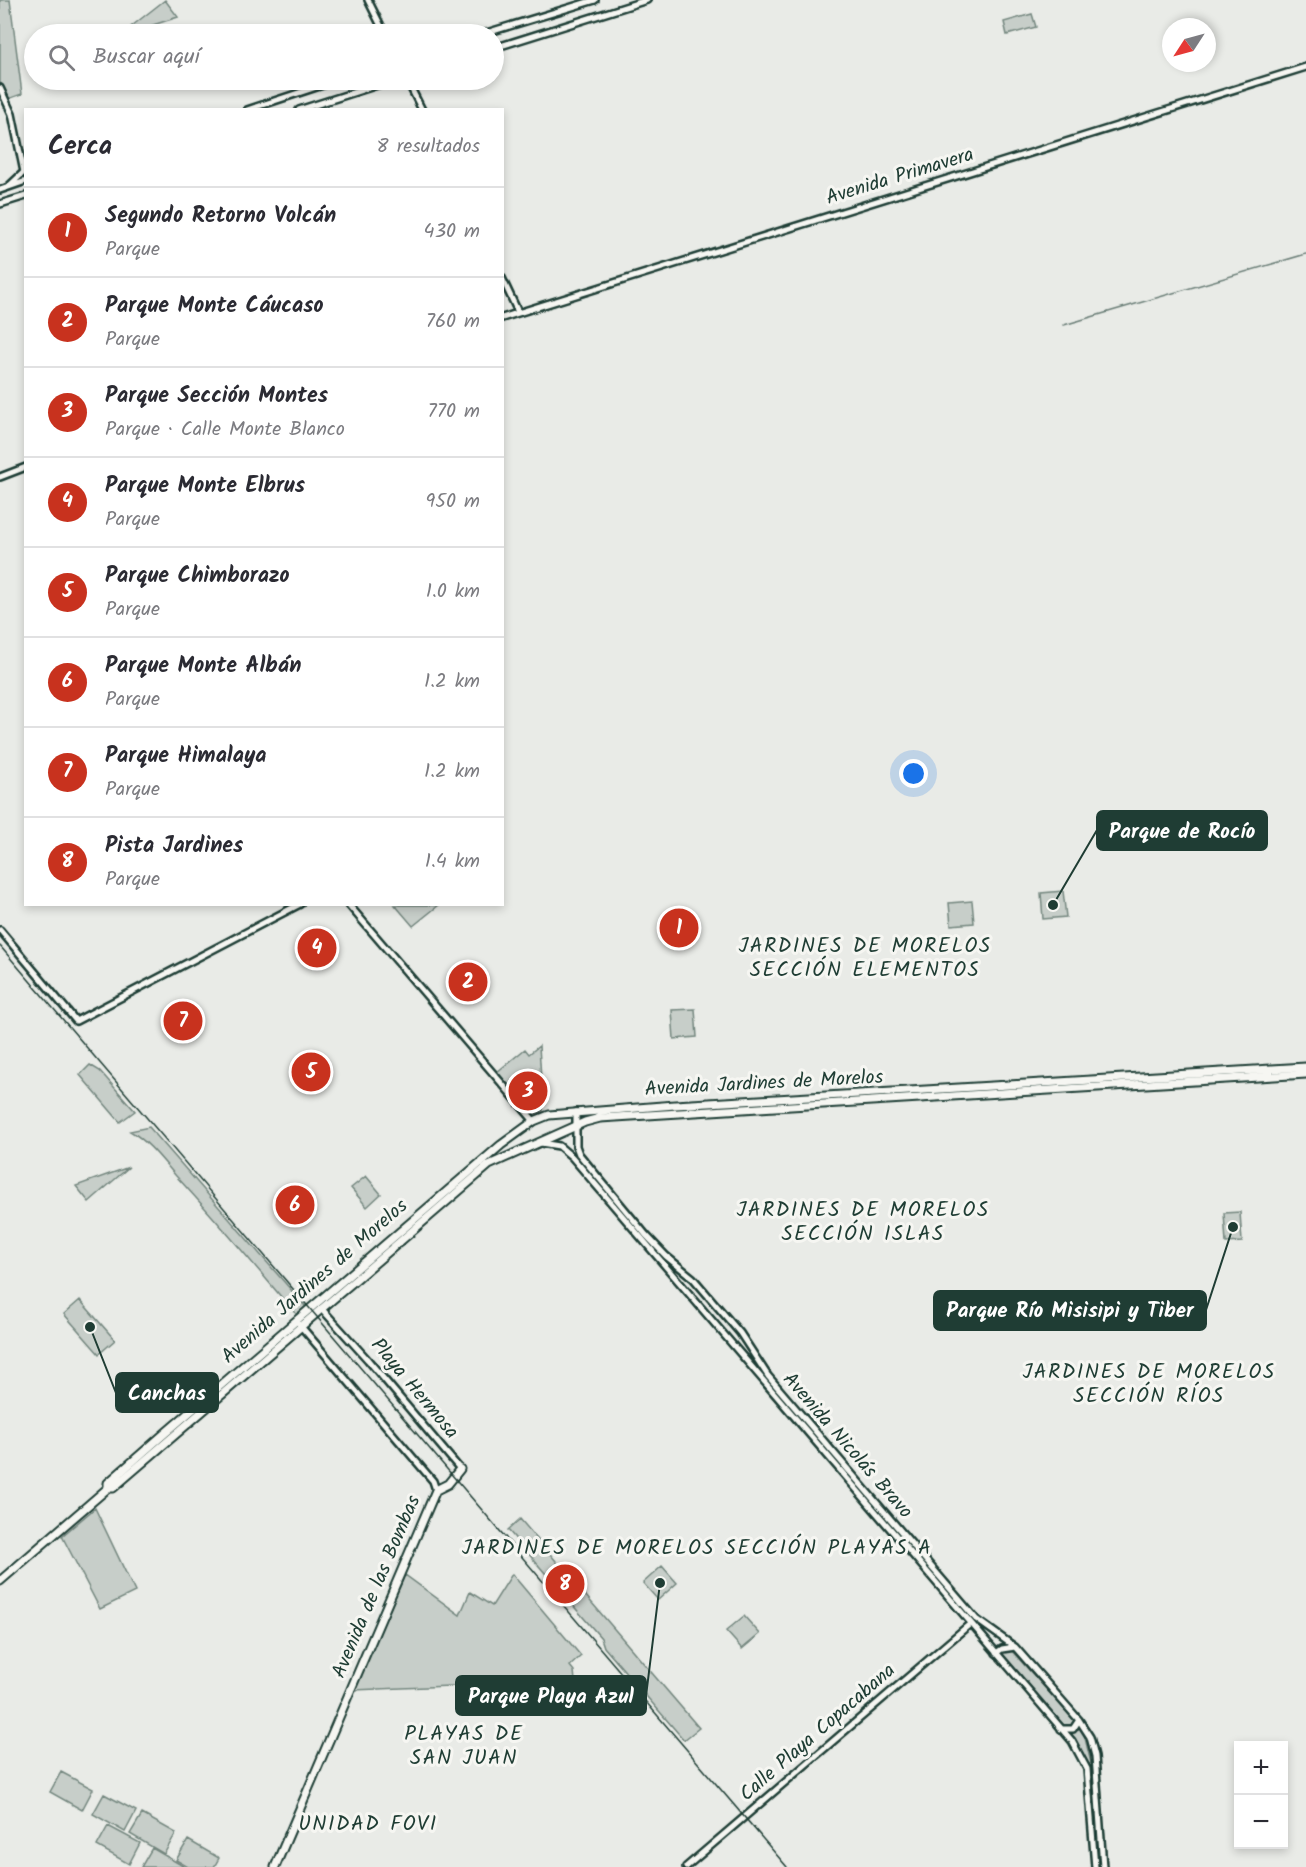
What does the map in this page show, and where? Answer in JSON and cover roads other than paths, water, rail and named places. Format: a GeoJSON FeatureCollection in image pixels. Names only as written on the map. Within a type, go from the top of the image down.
{"type":"FeatureCollection","features":[{"type":"Feature","properties":{"kind":"main road","name":"Avenida Jardines de Morelos"},"geometry":{"type":"LineString","coordinates":[[1174,1079],[1306,1066]]}},
{"type":"Feature","properties":{"kind":"main road","name":"Avenida Jardines de Morelos"},"geometry":{"type":"LineString","coordinates":[[0,1581],[108,1488],[108,1483],[200,1408],[501,1145],[534,1121],[549,1115],[1174,1079],[1306,1074]]}},
{"type":"Feature","properties":{"kind":"main road","name":"Avenida Jardines de Morelos"},"geometry":{"type":"LineString","coordinates":[[298,1323],[321,1308],[378,1254],[489,1165],[537,1143],[600,1118],[796,1102]]}},
{"type":"Feature","properties":{"kind":"main road"},"geometry":{"type":"LineString","coordinates":[[501,1145],[509,1156]]}},
{"type":"Feature","properties":{"kind":"main road","name":"Playa Hermosa"},"geometry":{"type":"LineString","coordinates":[[436,1490],[448,1484],[460,1470]]}},
{"type":"Feature","properties":{"kind":"main road","name":"Avenida de las Bombas"},"geometry":{"type":"LineString","coordinates":[[275,1867],[436,1490]]}},
{"type":"Feature","properties":{"kind":"street"},"geometry":{"type":"LineString","coordinates":[[368,0],[380,24]]}},
{"type":"Feature","properties":{"kind":"street"},"geometry":{"type":"LineString","coordinates":[[504,28],[595,0]]}},
{"type":"Feature","properties":{"kind":"street"},"geometry":{"type":"LineString","coordinates":[[504,45],[647,0]]}},
{"type":"Feature","properties":{"kind":"street"},"geometry":{"type":"LineString","coordinates":[[524,22],[530,36]]}},
{"type":"Feature","properties":{"kind":"street","name":"Avenida Primavera"},"geometry":{"type":"LineString","coordinates":[[504,317],[1306,67]]}},
{"type":"Feature","properties":{"kind":"street"},"geometry":{"type":"LineString","coordinates":[[0,88],[12,114],[24,172],[8,187]]}},
{"type":"Feature","properties":{"kind":"street"},"geometry":{"type":"LineString","coordinates":[[252,108],[306,90]]}},
{"type":"Feature","properties":{"kind":"street"},"geometry":{"type":"LineString","coordinates":[[305,108],[362,90]]}},
{"type":"Feature","properties":{"kind":"street"},"geometry":{"type":"LineString","coordinates":[[412,90],[421,108]]}},
{"type":"Feature","properties":{"kind":"street"},"geometry":{"type":"LineString","coordinates":[[274,100],[276,108]]}},
{"type":"Feature","properties":{"kind":"street"},"geometry":{"type":"LineString","coordinates":[[0,190],[24,183]]}},
{"type":"Feature","properties":{"kind":"street"},"geometry":{"type":"LineString","coordinates":[[0,204],[24,197]]}},
{"type":"Feature","properties":{"kind":"street"},"geometry":{"type":"LineString","coordinates":[[504,282],[518,312]]}},
{"type":"Feature","properties":{"kind":"street"},"geometry":{"type":"LineString","coordinates":[[0,477],[24,468]]}},
{"type":"Feature","properties":{"kind":"street"},"geometry":{"type":"LineString","coordinates":[[0,930],[76,1021],[296,906]]}},
{"type":"Feature","properties":{"kind":"street"},"geometry":{"type":"LineString","coordinates":[[350,906],[534,1121]]}},
{"type":"Feature","properties":{"kind":"street","name":"Avenida Nicolás Bravo"},"geometry":{"type":"LineString","coordinates":[[576,1112],[576,1146],[589,1172],[695,1302],[1077,1748],[1087,1769],[1095,1867]]}},
{"type":"Feature","properties":{"kind":"street","name":"Avenida Nicolás Bravo"},"geometry":{"type":"LineString","coordinates":[[537,1143],[559,1146],[566,1151],[589,1172],[666,1256],[693,1278],[740,1333],[768,1376],[976,1619],[1015,1647],[1079,1720],[1090,1737],[1095,1756],[1103,1867]]}},
{"type":"Feature","properties":{"kind":"street"},"geometry":{"type":"LineString","coordinates":[[662,1263],[666,1256]]}},
{"type":"Feature","properties":{"kind":"street"},"geometry":{"type":"LineString","coordinates":[[695,1302],[707,1296]]}},
{"type":"Feature","properties":{"kind":"street","name":"Playa Hermosa"},"geometry":{"type":"LineString","coordinates":[[321,1308],[368,1360],[460,1470]]}},
{"type":"Feature","properties":{"kind":"street","name":"Avenida de las Bombas"},"geometry":{"type":"LineString","coordinates":[[298,1323],[434,1481],[436,1490]]}},
{"type":"Feature","properties":{"kind":"street"},"geometry":{"type":"LineString","coordinates":[[729,1341],[734,1340],[740,1333]]}},
{"type":"Feature","properties":{"kind":"street"},"geometry":{"type":"LineString","coordinates":[[840,1471],[846,1467]]}},
{"type":"Feature","properties":{"kind":"street","name":"Calle Playa Copacabana"},"geometry":{"type":"LineString","coordinates":[[686,1867],[970,1624]]}},
{"type":"Feature","properties":{"kind":"street"},"geometry":{"type":"LineString","coordinates":[[996,1653],[1002,1649],[1015,1647]]}},
{"type":"Feature","properties":{"kind":"street"},"geometry":{"type":"LineString","coordinates":[[1061,1729],[1073,1729],[1079,1720]]}},
{"type":"Feature","properties":{"kind":"waterway"},"geometry":{"type":"LineString","coordinates":[[1064,325],[1306,254]]}},
{"type":"Feature","properties":{"kind":"railway"},"geometry":{"type":"LineString","coordinates":[[0,946],[787,1867]]}},
{"type":"Feature","properties":{"kind":"place","name":"Parque de Rocío"},"geometry":{"type":"Point","coordinates":[1053,905]}},
{"type":"Feature","properties":{"kind":"place","name":"Segundo Retorno Volcán"},"geometry":{"type":"Point","coordinates":[679,928]}},
{"type":"Feature","properties":{"kind":"place","name":"Parque Monte Elbrus"},"geometry":{"type":"Point","coordinates":[317,948]}},
{"type":"Feature","properties":{"kind":"place","name":"Parque Monte Cáucaso"},"geometry":{"type":"Point","coordinates":[468,982]}},
{"type":"Feature","properties":{"kind":"place","name":"Parque Himalaya"},"geometry":{"type":"Point","coordinates":[183,1021]}},
{"type":"Feature","properties":{"kind":"place","name":"Parque Chimborazo"},"geometry":{"type":"Point","coordinates":[311,1072]}},
{"type":"Feature","properties":{"kind":"place","name":"Parque Sección Montes"},"geometry":{"type":"Point","coordinates":[528,1091]}},
{"type":"Feature","properties":{"kind":"place","name":"Parque Monte Albán"},"geometry":{"type":"Point","coordinates":[295,1205]}},
{"type":"Feature","properties":{"kind":"place","name":"Parque Río Misisipi y Tiber"},"geometry":{"type":"Point","coordinates":[1233,1227]}},
{"type":"Feature","properties":{"kind":"place","name":"Canchas"},"geometry":{"type":"Point","coordinates":[90,1327]}},
{"type":"Feature","properties":{"kind":"place","name":"Parque Playa Azul"},"geometry":{"type":"Point","coordinates":[660,1583]}},
{"type":"Feature","properties":{"kind":"place","name":"Pista Jardines"},"geometry":{"type":"Point","coordinates":[565,1584]}},
{"type":"Feature","properties":{"kind":"district","name":"JARDINES DE MORELOS SECCIÓN ELEMENTOS"},"geometry":{"type":"Point","coordinates":[865,958]}},
{"type":"Feature","properties":{"kind":"district","name":"JARDINES DE MORELOS SECCIÓN ISLAS"},"geometry":{"type":"Point","coordinates":[863,1222]}},
{"type":"Feature","properties":{"kind":"district","name":"JARDINES DE MORELOS SECCIÓN RÍOS"},"geometry":{"type":"Point","coordinates":[1149,1384]}},
{"type":"Feature","properties":{"kind":"district","name":"JARDINES DE MORELOS SECCIÓN PLAYAS A"},"geometry":{"type":"Point","coordinates":[697,1548]}},
{"type":"Feature","properties":{"kind":"district","name":"PLAYAS DE SAN JUAN"},"geometry":{"type":"Point","coordinates":[464,1746]}},
{"type":"Feature","properties":{"kind":"district","name":"UNIDAD FOVI"},"geometry":{"type":"Point","coordinates":[368,1824]}}]}
